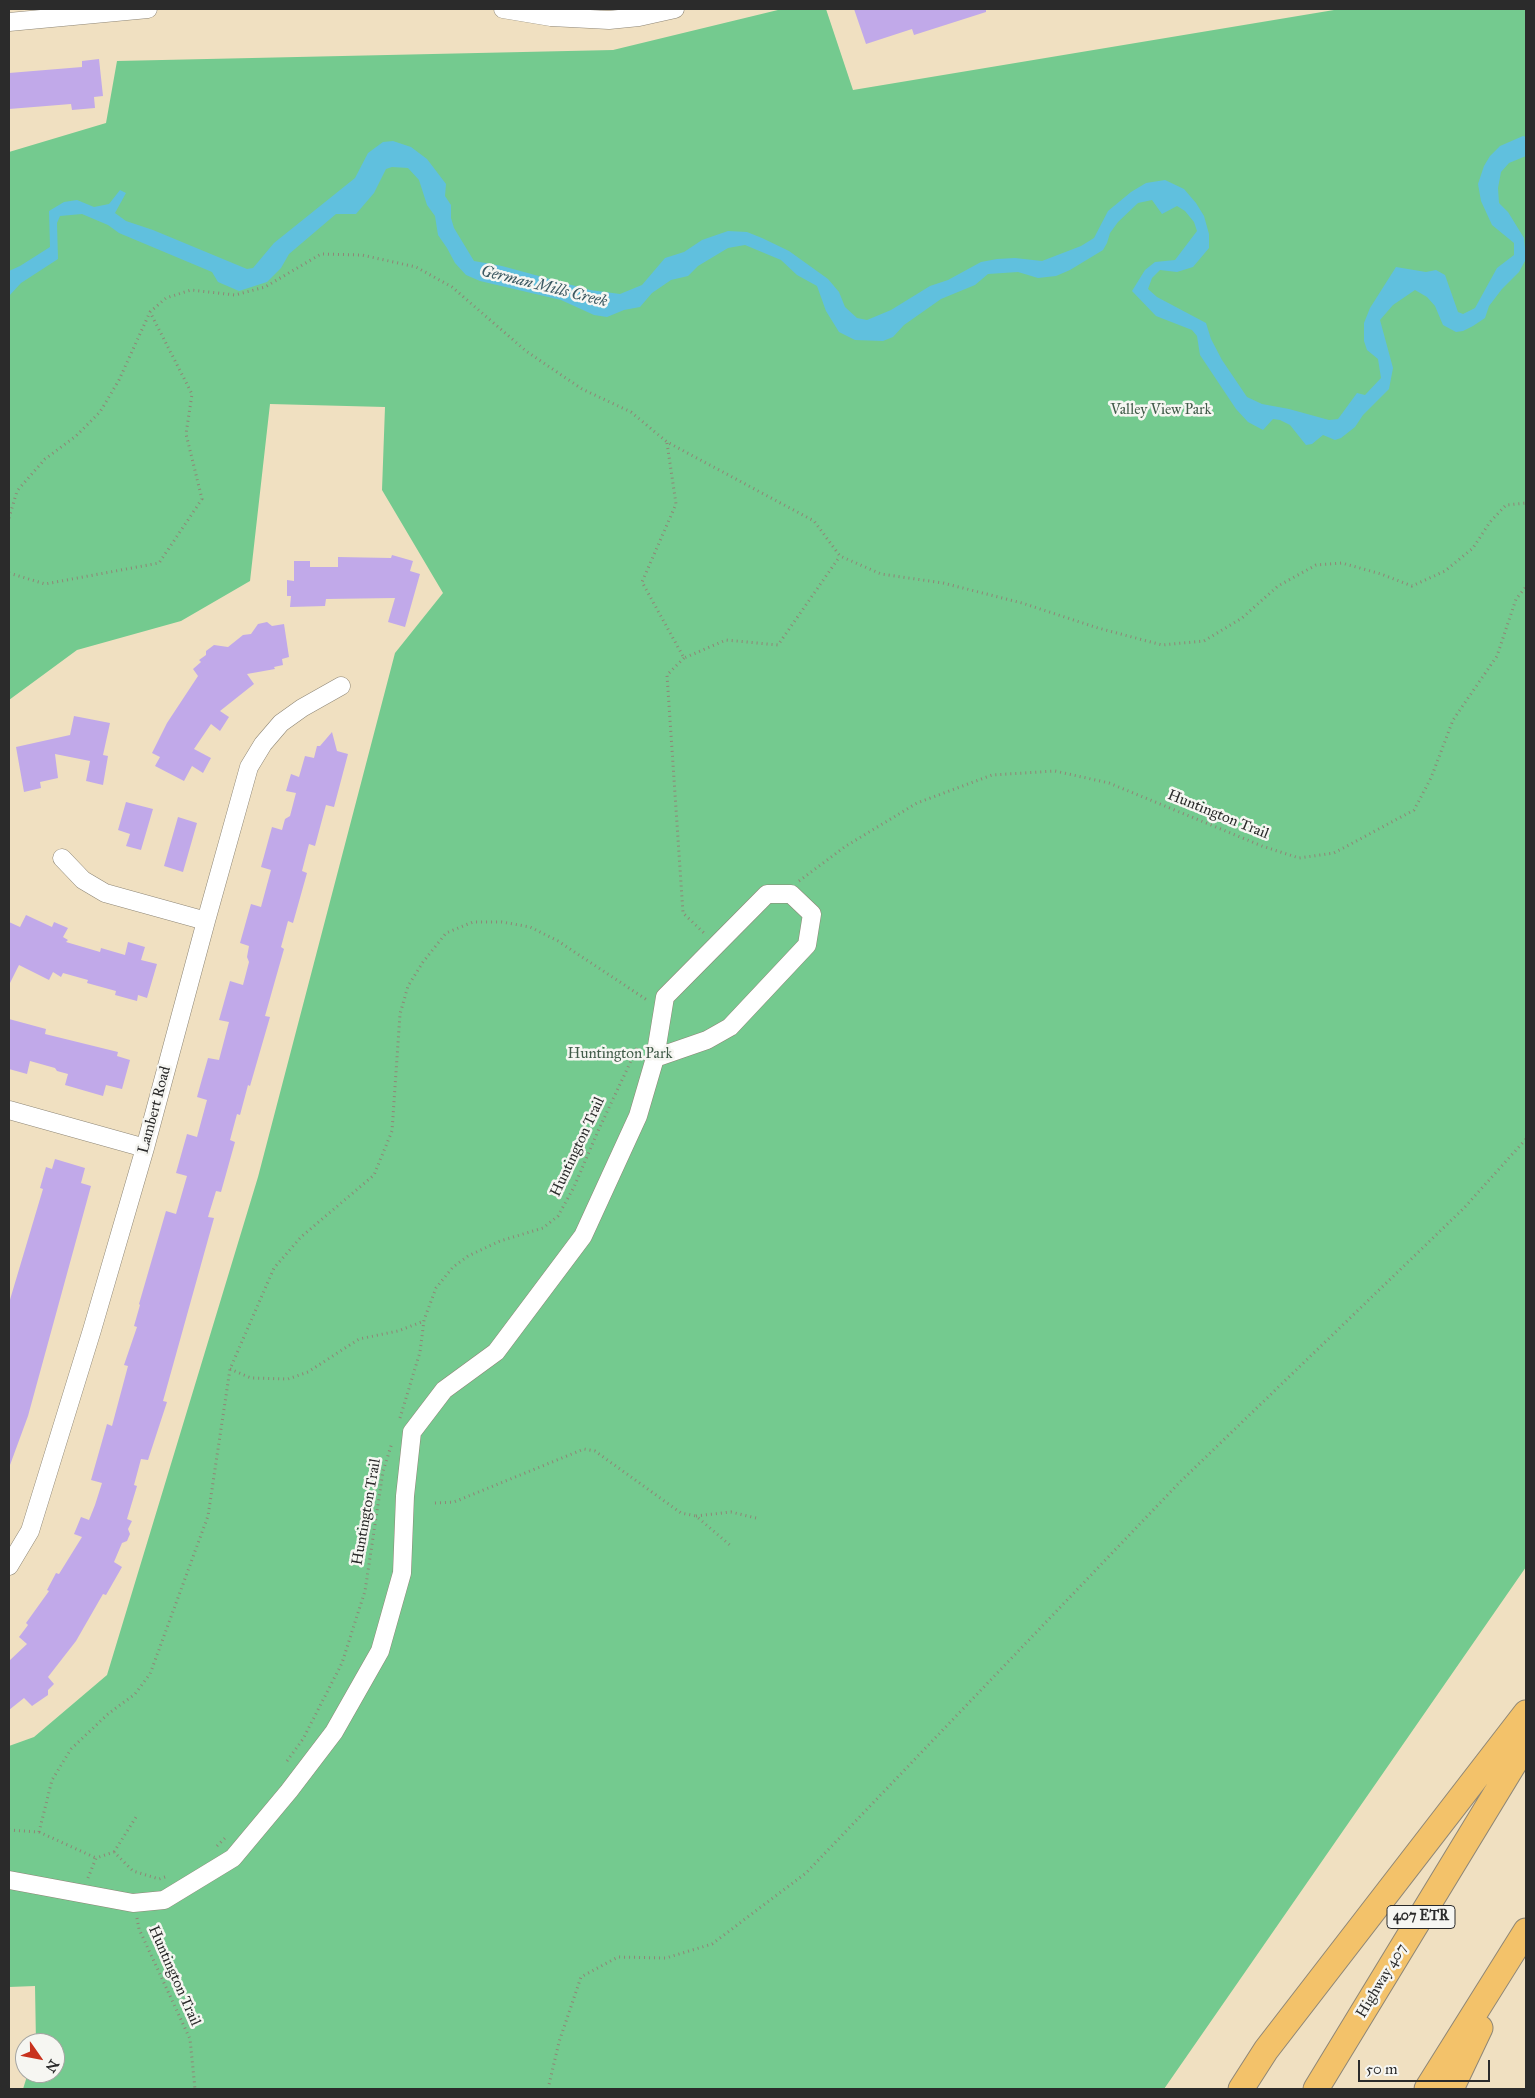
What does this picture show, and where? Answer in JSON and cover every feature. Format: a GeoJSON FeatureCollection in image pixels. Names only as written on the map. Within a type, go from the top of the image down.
{"type":"FeatureCollection","features":[{"type":"Feature","properties":{"kind":"highway"},"geometry":{"type":"LineString","coordinates":[[1241,2089],[1266,2050],[1526,1713]]}},
{"type":"Feature","properties":{"kind":"highway","name":"Highway 407"},"geometry":{"type":"LineString","coordinates":[[1316,2089],[1526,1744]]}},
{"type":"Feature","properties":{"kind":"highway"},"geometry":{"type":"LineString","coordinates":[[1426,2089],[1520,1941]]}},
{"type":"Feature","properties":{"kind":"highway"},"geometry":{"type":"LineString","coordinates":[[1451,2089],[1520,1941]]}},
{"type":"Feature","properties":{"kind":"street"},"geometry":{"type":"LineString","coordinates":[[9,22],[148,9]]}},
{"type":"Feature","properties":{"kind":"street"},"geometry":{"type":"LineString","coordinates":[[507,9],[551,17],[610,20],[639,18],[675,9]]}},
{"type":"Feature","properties":{"kind":"street","name":"Lambert Road"},"geometry":{"type":"LineString","coordinates":[[9,1566],[30,1531],[50,1468],[145,1148],[249,767],[272,733],[291,715],[341,686]]}},
{"type":"Feature","properties":{"kind":"street"},"geometry":{"type":"LineString","coordinates":[[62,858],[83,880],[105,893],[206,922]]}},
{"type":"Feature","properties":{"kind":"street"},"geometry":{"type":"LineString","coordinates":[[9,1880],[133,1903],[164,1900],[233,1858],[289,1792],[334,1732],[380,1651],[402,1573],[405,1496],[412,1432],[444,1390],[496,1352],[583,1236],[638,1116],[655,1058],[664,997],[767,894],[791,894],[812,914],[807,946],[730,1027],[707,1040],[655,1058]]}},
{"type":"Feature","properties":{"kind":"street"},"geometry":{"type":"LineString","coordinates":[[9,1110],[145,1148]]}},
{"type":"Feature","properties":{"kind":"path"},"geometry":{"type":"LineString","coordinates":[[9,518],[17,492],[23,485],[45,460],[76,436],[100,412],[119,380],[150,312],[166,298],[191,290],[235,295],[265,287],[320,254],[362,255],[416,267],[452,287],[526,351],[582,389],[631,412],[667,442],[814,521],[840,556],[881,574],[943,584],[1022,603],[1098,628],[1162,645],[1204,641],[1242,618],[1278,586],[1316,565],[1342,564],[1381,574],[1412,586],[1445,571],[1473,548],[1490,522],[1506,505],[1526,503]]}},
{"type":"Feature","properties":{"kind":"path"},"geometry":{"type":"LineString","coordinates":[[9,573],[45,584],[159,563],[202,499],[186,434],[192,394],[150,312]]}},
{"type":"Feature","properties":{"kind":"path"},"geometry":{"type":"LineString","coordinates":[[667,442],[676,504],[642,582],[684,658]]}},
{"type":"Feature","properties":{"kind":"path"},"geometry":{"type":"LineString","coordinates":[[716,944],[684,913],[667,675],[684,658],[726,640],[778,645],[840,556]]}},
{"type":"Feature","properties":{"kind":"path","name":"Huntington Trail"},"geometry":{"type":"LineString","coordinates":[[791,894],[800,881],[846,846],[917,803],[992,775],[1055,771],[1109,783],[1262,846],[1299,858],[1334,853],[1414,810],[1431,778],[1454,720],[1496,656],[1516,599],[1526,587]]}},
{"type":"Feature","properties":{"kind":"path"},"geometry":{"type":"LineString","coordinates":[[39,1832],[52,1780],[71,1749],[108,1714],[135,1694],[150,1674],[208,1516],[230,1369],[274,1268],[301,1238],[374,1175],[392,1132],[400,1014],[408,986],[423,962],[446,933],[473,922],[502,922],[530,927],[558,941],[646,1000],[646,1006]]}},
{"type":"Feature","properties":{"kind":"path","name":"Huntington Trail"},"geometry":{"type":"LineString","coordinates":[[397,1425],[420,1352],[424,1320],[436,1288],[453,1267],[468,1256],[500,1241],[543,1228],[558,1216],[574,1187],[598,1131],[642,1039]]}},
{"type":"Feature","properties":{"kind":"path"},"geometry":{"type":"LineString","coordinates":[[548,2089],[559,2042],[581,1977],[618,1957],[666,1958],[712,1944],[806,1872],[1180,1482],[1464,1208],[1526,1139]]}},
{"type":"Feature","properties":{"kind":"path"},"geometry":{"type":"LineString","coordinates":[[230,1369],[251,1378],[288,1379],[308,1372],[359,1338],[398,1331],[424,1320]]}},
{"type":"Feature","properties":{"kind":"path","name":"Huntington Trail"},"geometry":{"type":"LineString","coordinates":[[283,1769],[303,1739],[342,1663],[365,1591],[383,1471],[394,1434]]}},
{"type":"Feature","properties":{"kind":"path"},"geometry":{"type":"LineString","coordinates":[[435,1503],[454,1502],[584,1449],[595,1451],[680,1513],[696,1516],[731,1512],[756,1518]]}},
{"type":"Feature","properties":{"kind":"path"},"geometry":{"type":"LineString","coordinates":[[696,1516],[731,1546]]}},
{"type":"Feature","properties":{"kind":"path"},"geometry":{"type":"LineString","coordinates":[[9,1830],[39,1832],[96,1858],[114,1852],[136,1816]]}},
{"type":"Feature","properties":{"kind":"path"},"geometry":{"type":"LineString","coordinates":[[214,1849],[227,1835]]}},
{"type":"Feature","properties":{"kind":"path"},"geometry":{"type":"LineString","coordinates":[[114,1852],[133,1871],[159,1879],[174,1875]]}},
{"type":"Feature","properties":{"kind":"path"},"geometry":{"type":"LineString","coordinates":[[82,1893],[96,1858]]}},
{"type":"Feature","properties":{"kind":"path","name":"Huntington Trail"},"geometry":{"type":"LineString","coordinates":[[133,1903],[139,1929],[190,2039],[195,2089]]}},
{"type":"Feature","properties":{"kind":"green space"},"geometry":{"type":"Polygon","coordinates":[[[782,9],[826,9],[853,90],[1340,9],[1526,9],[1526,1567],[1164,2089],[23,2089],[25,2083],[65,2083],[65,2033],[36,2033],[35,1986],[9,1987],[9,1746],[34,1737],[107,1675],[258,1177],[395,653],[443,593],[382,490],[385,407],[270,404],[250,581],[181,621],[77,650],[9,700],[9,152],[106,123],[117,61],[613,50],[782,9]]]}},
{"type":"Feature","properties":{"kind":"water","name":"German Mills Creek"},"geometry":{"type":"Polygon","coordinates":[[[1523,136],[1526,137],[1526,156],[1509,163],[1501,172],[1498,188],[1499,203],[1508,212],[1524,238],[1526,259],[1519,272],[1489,306],[1485,318],[1463,331],[1456,332],[1443,325],[1435,306],[1427,297],[1415,290],[1393,305],[1380,320],[1393,368],[1389,389],[1363,415],[1355,427],[1341,438],[1335,440],[1323,435],[1312,444],[1306,445],[1290,425],[1280,420],[1273,419],[1263,430],[1248,422],[1236,409],[1200,355],[1197,336],[1192,330],[1156,316],[1132,291],[1145,270],[1155,262],[1175,260],[1197,231],[1194,222],[1185,211],[1177,206],[1162,214],[1152,200],[1138,203],[1118,222],[1110,233],[1103,250],[1070,270],[1056,276],[1038,278],[1018,272],[988,274],[975,285],[941,299],[904,325],[893,337],[883,341],[855,340],[839,332],[826,311],[817,286],[797,275],[781,260],[745,245],[728,248],[698,266],[688,276],[671,280],[652,293],[640,307],[624,310],[607,317],[594,315],[561,300],[480,281],[466,275],[455,263],[438,235],[435,216],[427,205],[419,180],[408,168],[392,167],[386,169],[374,193],[356,214],[336,214],[289,254],[281,268],[267,282],[239,291],[218,282],[212,272],[119,233],[108,225],[82,214],[60,216],[57,223],[58,259],[21,283],[9,296],[9,271],[50,247],[49,211],[64,202],[77,200],[94,207],[109,204],[120,190],[126,193],[115,213],[126,221],[153,230],[247,269],[253,268],[274,243],[355,178],[368,153],[383,142],[393,141],[411,147],[427,159],[446,184],[445,196],[451,205],[451,218],[454,228],[474,261],[502,266],[590,290],[620,294],[642,285],[665,258],[684,252],[702,240],[728,231],[747,232],[789,251],[828,279],[839,292],[845,307],[857,318],[867,320],[891,310],[930,286],[948,280],[981,262],[1015,258],[1042,261],[1081,246],[1094,238],[1108,211],[1131,192],[1146,183],[1165,180],[1184,189],[1196,203],[1204,216],[1209,234],[1209,248],[1193,267],[1177,272],[1160,270],[1152,278],[1148,289],[1157,297],[1206,323],[1211,339],[1222,360],[1247,397],[1262,404],[1329,420],[1338,419],[1357,393],[1365,395],[1381,378],[1378,359],[1367,350],[1364,341],[1364,323],[1370,308],[1396,267],[1426,272],[1436,270],[1445,275],[1458,312],[1463,314],[1475,308],[1497,268],[1514,255],[1514,243],[1492,225],[1481,201],[1478,184],[1484,166],[1490,156],[1500,146],[1523,136]]]}},
{"type":"Feature","properties":{"kind":"building"},"geometry":{"type":"Polygon","coordinates":[[[854,9],[986,9],[986,12],[914,35],[912,29],[866,44],[854,9]]]}},
{"type":"Feature","properties":{"kind":"building"},"geometry":{"type":"Polygon","coordinates":[[[99,59],[103,96],[94,97],[95,108],[72,110],[71,104],[9,109],[9,73],[82,67],[82,61],[99,59]]]}},
{"type":"Feature","properties":{"kind":"building"},"geometry":{"type":"Polygon","coordinates":[[[392,555],[413,561],[410,571],[420,574],[405,627],[388,622],[395,598],[326,599],[325,606],[290,607],[291,596],[287,596],[287,580],[294,581],[294,561],[310,561],[310,567],[338,567],[338,557],[391,558],[392,555]]]}},
{"type":"Feature","properties":{"kind":"building"},"geometry":{"type":"Polygon","coordinates":[[[267,622],[272,626],[284,624],[289,657],[282,659],[283,665],[274,667],[275,669],[247,674],[254,684],[220,711],[229,717],[220,731],[211,724],[194,749],[211,758],[203,773],[192,766],[184,781],[155,766],[160,757],[152,753],[167,723],[198,676],[193,669],[201,662],[199,660],[206,655],[206,651],[214,645],[228,647],[243,635],[251,634],[258,624],[267,622]]]}},
{"type":"Feature","properties":{"kind":"building"},"geometry":{"type":"Polygon","coordinates":[[[74,716],[110,723],[103,755],[108,756],[103,785],[86,781],[90,761],[55,754],[58,778],[40,782],[41,788],[24,792],[16,747],[70,735],[74,716]]]}},
{"type":"Feature","properties":{"kind":"building"},"geometry":{"type":"Polygon","coordinates":[[[332,732],[337,751],[348,754],[334,807],[326,805],[315,846],[309,844],[302,871],[307,873],[293,923],[288,921],[281,947],[284,949],[265,1016],[270,1017],[250,1086],[248,1085],[240,1115],[237,1114],[230,1140],[235,1142],[221,1192],[216,1191],[208,1217],[214,1218],[163,1401],[167,1402],[148,1460],[141,1459],[134,1485],[137,1486],[127,1519],[132,1521],[128,1529],[130,1534],[127,1541],[122,1543],[114,1562],[122,1567],[106,1595],[103,1594],[76,1641],[48,1677],[54,1684],[48,1690],[48,1695],[32,1706],[24,1698],[9,1710],[9,1661],[27,1644],[19,1637],[28,1625],[26,1623],[49,1591],[47,1590],[56,1573],[59,1574],[82,1537],[74,1534],[81,1517],[89,1520],[102,1483],[91,1480],[107,1424],[112,1426],[128,1366],[124,1365],[137,1327],[134,1326],[139,1304],[166,1211],[176,1214],[187,1176],[176,1173],[187,1134],[197,1137],[207,1100],[197,1097],[202,1079],[208,1058],[219,1060],[229,1022],[219,1020],[230,981],[243,985],[249,962],[247,957],[249,946],[240,943],[251,904],[261,907],[271,870],[261,867],[272,827],[282,830],[285,819],[290,816],[296,793],[286,791],[291,774],[299,777],[305,756],[314,758],[317,746],[320,746],[332,732]]]}},
{"type":"Feature","properties":{"kind":"building"},"geometry":{"type":"Polygon","coordinates":[[[126,802],[153,809],[141,850],[126,846],[130,834],[118,830],[126,802]]]}},
{"type":"Feature","properties":{"kind":"building"},"geometry":{"type":"Polygon","coordinates":[[[178,817],[197,823],[183,872],[164,866],[178,817]]]}},
{"type":"Feature","properties":{"kind":"building"},"geometry":{"type":"Polygon","coordinates":[[[26,915],[52,927],[54,922],[68,928],[63,937],[68,940],[66,942],[100,952],[101,948],[125,955],[128,942],[145,947],[141,960],[157,964],[147,998],[138,995],[137,1001],[115,995],[116,991],[87,983],[88,980],[63,973],[61,977],[53,972],[49,980],[19,965],[9,985],[9,922],[20,927],[26,915]]]}},
{"type":"Feature","properties":{"kind":"building"},"geometry":{"type":"Polygon","coordinates":[[[9,1019],[46,1029],[45,1034],[118,1052],[117,1056],[130,1060],[122,1089],[106,1085],[103,1096],[65,1085],[68,1074],[30,1061],[27,1074],[9,1069],[9,1019]]]}},
{"type":"Feature","properties":{"kind":"building"},"geometry":{"type":"Polygon","coordinates":[[[55,1159],[85,1168],[81,1183],[91,1186],[28,1416],[10,1465],[9,1303],[43,1189],[40,1188],[46,1167],[52,1169],[55,1159]]]}},
{"type":"Feature","properties":{"kind":"park label","name":"Valley View Park"},"geometry":{"type":"Point","coordinates":[1161,410]}},
{"type":"Feature","properties":{"kind":"park label","name":"Huntington Park"},"geometry":{"type":"Point","coordinates":[620,1054]}}]}
